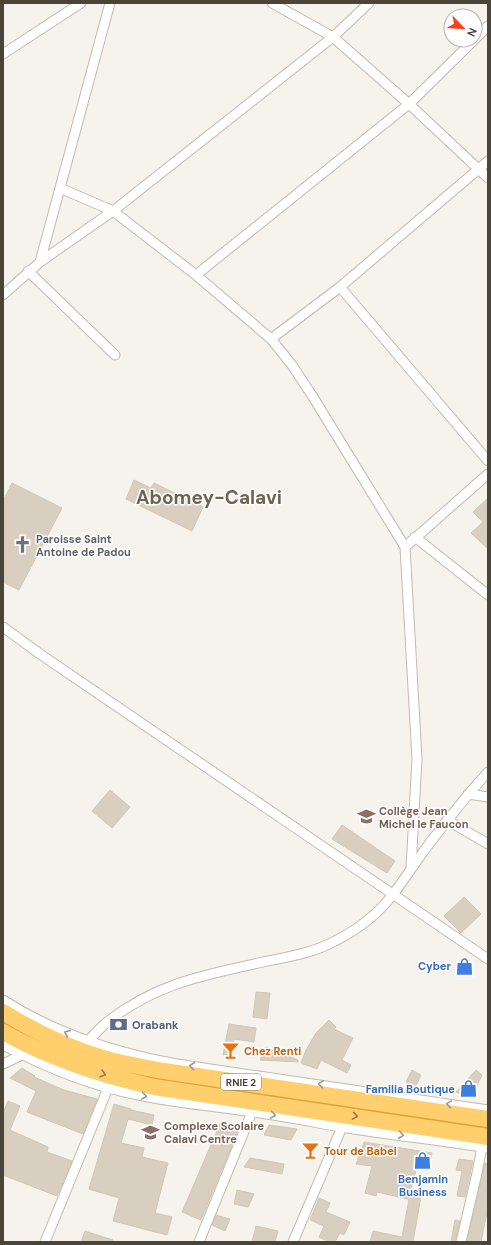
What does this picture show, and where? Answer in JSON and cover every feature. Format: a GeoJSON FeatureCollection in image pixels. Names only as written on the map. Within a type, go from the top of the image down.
{"type":"FeatureCollection","features":[{"type":"Feature","properties":{"kind":"highway","name":"RNIE 2"},"geometry":{"type":"LineString","coordinates":[[3,1012],[27,1027],[73,1047],[123,1063],[164,1071],[488,1119]]}},
{"type":"Feature","properties":{"kind":"highway","name":"RNIE 2"},"geometry":{"type":"LineString","coordinates":[[3,1032],[54,1057],[120,1080],[486,1144]]}},
{"type":"Feature","properties":{"kind":"street"},"geometry":{"type":"LineString","coordinates":[[3,54],[80,3]]}},
{"type":"Feature","properties":{"kind":"street"},"geometry":{"type":"LineString","coordinates":[[40,262],[110,3]]}},
{"type":"Feature","properties":{"kind":"street"},"geometry":{"type":"LineString","coordinates":[[272,3],[334,37],[409,104],[488,178]]}},
{"type":"Feature","properties":{"kind":"street"},"geometry":{"type":"LineString","coordinates":[[3,295],[40,262],[113,210],[334,37],[369,3]]}},
{"type":"Feature","properties":{"kind":"street"},"geometry":{"type":"LineString","coordinates":[[196,275],[409,104],[466,48]]}},
{"type":"Feature","properties":{"kind":"street"},"geometry":{"type":"LineString","coordinates":[[271,339],[340,287],[488,161]]}},
{"type":"Feature","properties":{"kind":"street"},"geometry":{"type":"LineString","coordinates":[[60,188],[113,210],[196,275],[271,339],[309,391],[405,547],[417,759],[411,868]]}},
{"type":"Feature","properties":{"kind":"street"},"geometry":{"type":"LineString","coordinates":[[28,272],[115,355]]}},
{"type":"Feature","properties":{"kind":"street"},"geometry":{"type":"LineString","coordinates":[[340,287],[488,461]]}},
{"type":"Feature","properties":{"kind":"street"},"geometry":{"type":"LineString","coordinates":[[405,547],[488,474]]}},
{"type":"Feature","properties":{"kind":"street"},"geometry":{"type":"LineString","coordinates":[[415,537],[488,595]]}},
{"type":"Feature","properties":{"kind":"street"},"geometry":{"type":"LineString","coordinates":[[3,627],[46,659],[488,959]]}},
{"type":"Feature","properties":{"kind":"street"},"geometry":{"type":"LineString","coordinates":[[88,1041],[106,1023],[139,1000],[157,991],[197,977],[303,954],[336,941],[368,919],[393,894],[447,820],[488,772]]}},
{"type":"Feature","properties":{"kind":"street"},"geometry":{"type":"LineString","coordinates":[[468,794],[488,797]]}},
{"type":"Feature","properties":{"kind":"street"},"geometry":{"type":"LineString","coordinates":[[447,820],[488,844]]}},
{"type":"Feature","properties":{"kind":"street"},"geometry":{"type":"LineString","coordinates":[[3,1000],[66,1032],[88,1041],[138,1056],[177,1064],[488,1110]]}},
{"type":"Feature","properties":{"kind":"street"},"geometry":{"type":"LineString","coordinates":[[3,1045],[62,1072],[108,1088],[138,1095],[342,1127],[486,1144],[477,1174],[461,1242]]}},
{"type":"Feature","properties":{"kind":"street"},"geometry":{"type":"LineString","coordinates":[[3,1064],[22,1054]]}},
{"type":"Feature","properties":{"kind":"street"},"geometry":{"type":"LineString","coordinates":[[45,1242],[108,1088]]}},
{"type":"Feature","properties":{"kind":"street"},"geometry":{"type":"LineString","coordinates":[[199,1242],[252,1112]]}},
{"type":"Feature","properties":{"kind":"street"},"geometry":{"type":"LineString","coordinates":[[293,1242],[342,1127]]}},
{"type":"Feature","properties":{"kind":"building"},"geometry":{"type":"Polygon","coordinates":[[[134,480],[151,488],[154,483],[203,507],[192,531],[126,499],[134,480]]]}},
{"type":"Feature","properties":{"kind":"building","name":"Paroisse Saint Antoine de Padou"},"geometry":{"type":"Polygon","coordinates":[[[12,483],[62,508],[19,590],[3,582],[3,501],[12,483]]]}},
{"type":"Feature","properties":{"kind":"building"},"geometry":{"type":"Polygon","coordinates":[[[488,498],[488,549],[471,533],[483,522],[473,512],[488,498]]]}},
{"type":"Feature","properties":{"kind":"building"},"geometry":{"type":"Polygon","coordinates":[[[110,790],[130,807],[112,828],[92,811],[110,790]]]}},
{"type":"Feature","properties":{"kind":"building"},"geometry":{"type":"Polygon","coordinates":[[[342,825],[395,861],[387,873],[332,839],[342,825]]]}},
{"type":"Feature","properties":{"kind":"building"},"geometry":{"type":"Polygon","coordinates":[[[464,897],[481,914],[461,933],[444,916],[464,897]]]}},
{"type":"Feature","properties":{"kind":"building"},"geometry":{"type":"Polygon","coordinates":[[[256,992],[270,993],[267,1019],[253,1017],[256,992]]]}},
{"type":"Feature","properties":{"kind":"building"},"geometry":{"type":"Polygon","coordinates":[[[329,1020],[336,1027],[334,1029],[353,1038],[342,1060],[351,1065],[347,1073],[321,1060],[317,1069],[301,1063],[306,1050],[316,1033],[329,1020]]]}},
{"type":"Feature","properties":{"kind":"building"},"geometry":{"type":"Polygon","coordinates":[[[229,1024],[256,1028],[254,1042],[234,1039],[232,1056],[223,1055],[229,1024]]]}},
{"type":"Feature","properties":{"kind":"building"},"geometry":{"type":"Polygon","coordinates":[[[266,1047],[298,1060],[298,1062],[260,1060],[266,1047]]]}},
{"type":"Feature","properties":{"kind":"building"},"geometry":{"type":"Polygon","coordinates":[[[22,1068],[35,1076],[34,1077],[64,1090],[97,1099],[83,1134],[27,1112],[36,1091],[10,1078],[22,1068]]]}},
{"type":"Feature","properties":{"kind":"building"},"geometry":{"type":"Polygon","coordinates":[[[412,1070],[421,1075],[415,1087],[406,1082],[412,1070]]]}},
{"type":"Feature","properties":{"kind":"building"},"geometry":{"type":"Polygon","coordinates":[[[476,1070],[482,1075],[471,1098],[456,1092],[476,1070]]]}},
{"type":"Feature","properties":{"kind":"building"},"geometry":{"type":"Polygon","coordinates":[[[8,1101],[20,1106],[10,1130],[48,1147],[47,1152],[72,1161],[57,1196],[3,1175],[3,1113],[8,1101]]]}},
{"type":"Feature","properties":{"kind":"building"},"geometry":{"type":"Polygon","coordinates":[[[114,1104],[131,1110],[154,1115],[152,1125],[128,1119],[121,1143],[144,1148],[142,1157],[168,1163],[155,1213],[172,1217],[167,1235],[113,1221],[119,1198],[89,1189],[114,1104]]]}},
{"type":"Feature","properties":{"kind":"building"},"geometry":{"type":"Polygon","coordinates":[[[220,1124],[238,1131],[201,1220],[182,1212],[220,1124]]]}},
{"type":"Feature","properties":{"kind":"building"},"geometry":{"type":"Polygon","coordinates":[[[269,1125],[297,1129],[291,1140],[264,1135],[269,1125]]]}},
{"type":"Feature","properties":{"kind":"building"},"geometry":{"type":"Polygon","coordinates":[[[364,1142],[432,1153],[428,1168],[417,1167],[408,1199],[377,1192],[376,1196],[365,1193],[372,1166],[356,1164],[364,1142]]]}},
{"type":"Feature","properties":{"kind":"building"},"geometry":{"type":"Polygon","coordinates":[[[250,1158],[284,1164],[282,1174],[244,1167],[250,1158]]]}},
{"type":"Feature","properties":{"kind":"building"},"geometry":{"type":"Polygon","coordinates":[[[459,1159],[473,1161],[465,1197],[457,1196],[462,1171],[456,1170],[459,1159]]]}},
{"type":"Feature","properties":{"kind":"building"},"geometry":{"type":"Polygon","coordinates":[[[485,1163],[488,1164],[488,1207],[481,1242],[467,1242],[485,1163]]]}},
{"type":"Feature","properties":{"kind":"building"},"geometry":{"type":"Polygon","coordinates":[[[237,1190],[254,1194],[248,1207],[234,1204],[237,1190]]]}},
{"type":"Feature","properties":{"kind":"building"},"geometry":{"type":"Polygon","coordinates":[[[410,1194],[421,1196],[413,1242],[370,1242],[373,1231],[402,1237],[410,1194]]]}},
{"type":"Feature","properties":{"kind":"building"},"geometry":{"type":"Polygon","coordinates":[[[319,1198],[330,1203],[326,1212],[350,1222],[344,1235],[340,1233],[335,1242],[329,1242],[319,1237],[324,1226],[310,1220],[319,1198]]]}},
{"type":"Feature","properties":{"kind":"building"},"geometry":{"type":"Polygon","coordinates":[[[216,1215],[230,1219],[225,1231],[212,1225],[216,1215]]]}},
{"type":"Feature","properties":{"kind":"building"},"geometry":{"type":"Polygon","coordinates":[[[455,1220],[460,1221],[455,1242],[451,1242],[455,1220]]]}},
{"type":"Feature","properties":{"kind":"building"},"geometry":{"type":"Polygon","coordinates":[[[256,1226],[278,1231],[275,1242],[252,1242],[256,1226]]]}},
{"type":"Feature","properties":{"kind":"building"},"geometry":{"type":"Polygon","coordinates":[[[85,1231],[113,1240],[113,1242],[81,1242],[85,1231]]]}},
{"type":"Feature","properties":{"kind":"place","name":"Paroisse Saint Antoine de Padou"},"geometry":{"type":"Point","coordinates":[23,545]}},
{"type":"Feature","properties":{"kind":"place","name":"Collège Jean Michel le Faucon"},"geometry":{"type":"Point","coordinates":[366,817]}},
{"type":"Feature","properties":{"kind":"place","name":"Cyber"},"geometry":{"type":"Point","coordinates":[464,966]}},
{"type":"Feature","properties":{"kind":"place","name":"Orabank"},"geometry":{"type":"Point","coordinates":[119,1025]}},
{"type":"Feature","properties":{"kind":"place","name":"Chez Renti"},"geometry":{"type":"Point","coordinates":[231,1051]}},
{"type":"Feature","properties":{"kind":"place","name":"Familia Boutique"},"geometry":{"type":"Point","coordinates":[468,1089]}},
{"type":"Feature","properties":{"kind":"place","name":"Complexe Scolaire Calavi Centre"},"geometry":{"type":"Point","coordinates":[151,1132]}},
{"type":"Feature","properties":{"kind":"place","name":"Tour de Babel"},"geometry":{"type":"Point","coordinates":[311,1151]}},
{"type":"Feature","properties":{"kind":"place","name":"Benjamin Business"},"geometry":{"type":"Point","coordinates":[423,1161]}},
{"type":"Feature","properties":{"kind":"district","name":"Abomey-Calavi"},"geometry":{"type":"Point","coordinates":[209,497]}}]}
